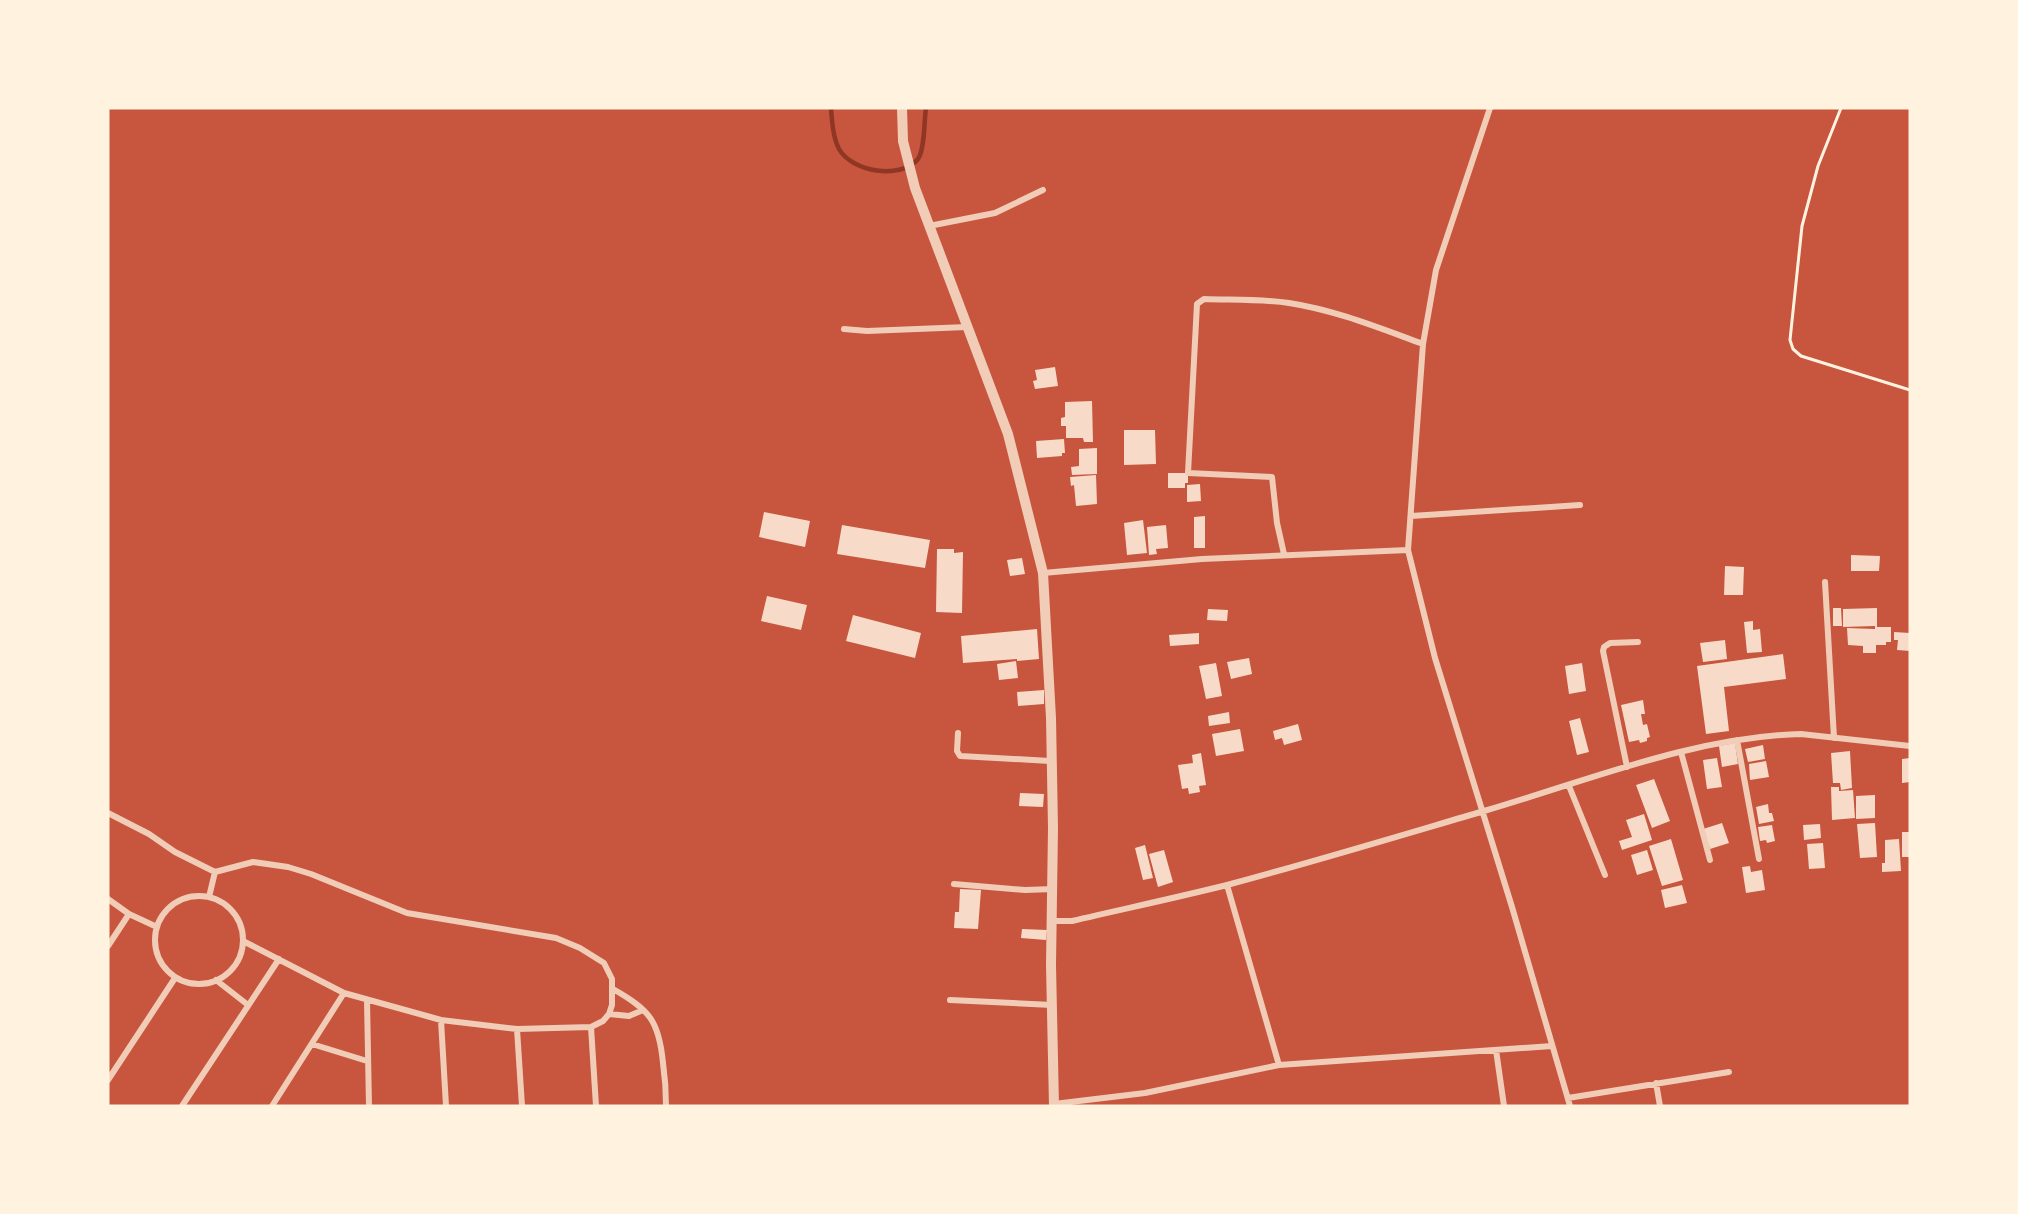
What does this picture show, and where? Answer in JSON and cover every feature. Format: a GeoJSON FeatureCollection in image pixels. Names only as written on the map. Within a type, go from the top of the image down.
{"type":"FeatureCollection","features":[{"type":"Feature","properties":{"kind":"street"},"geometry":{"type":"LineString","coordinates":[[902,108],[903,141],[915,188],[1008,434],[1043,573],[1051,718],[1053,828],[1051,965],[1054,1105],[1145,1093],[1279,1065],[1552,1046]]}},
{"type":"Feature","properties":{"kind":"street"},"geometry":{"type":"LineString","coordinates":[[1490,108],[1438,262],[1423,344],[1408,550],[1435,658],[1483,811],[1570,1106]]}},
{"type":"Feature","properties":{"kind":"street"},"geometry":{"type":"LineString","coordinates":[[928,226],[989,215],[1043,189]]}},
{"type":"Feature","properties":{"kind":"street"},"geometry":{"type":"LineString","coordinates":[[1284,555],[1277,523],[1272,477],[1188,473],[1197,304],[1204,299],[1299,305],[1366,323],[1423,344]]}},
{"type":"Feature","properties":{"kind":"street"},"geometry":{"type":"LineString","coordinates":[[844,329],[867,331],[967,327]]}},
{"type":"Feature","properties":{"kind":"street"},"geometry":{"type":"LineString","coordinates":[[1411,516],[1580,505]]}},
{"type":"Feature","properties":{"kind":"street"},"geometry":{"type":"LineString","coordinates":[[1043,573],[1202,559],[1408,550]]}},
{"type":"Feature","properties":{"kind":"street"},"geometry":{"type":"LineString","coordinates":[[1825,582],[1834,738]]}},
{"type":"Feature","properties":{"kind":"street"},"geometry":{"type":"LineString","coordinates":[[1628,768],[1603,651],[1604,647],[1610,643],[1638,642]]}},
{"type":"Feature","properties":{"kind":"street"},"geometry":{"type":"LineString","coordinates":[[958,733],[957,751],[960,756],[1050,761]]}},
{"type":"Feature","properties":{"kind":"street"},"geometry":{"type":"LineString","coordinates":[[1053,921],[1072,921],[1227,885],[1681,752],[1737,740],[1783,734],[1910,746]]}},
{"type":"Feature","properties":{"kind":"street"},"geometry":{"type":"LineString","coordinates":[[1737,740],[1759,859]]}},
{"type":"Feature","properties":{"kind":"street"},"geometry":{"type":"LineString","coordinates":[[1681,752],[1710,860]]}},
{"type":"Feature","properties":{"kind":"street"},"geometry":{"type":"LineString","coordinates":[[1569,786],[1605,874]]}},
{"type":"Feature","properties":{"kind":"street"},"geometry":{"type":"LineString","coordinates":[[108,813],[149,834],[175,852],[215,872],[254,862],[278,866],[311,874],[407,913],[556,938],[580,948],[604,963],[612,979],[613,989],[609,1014],[603,1021],[591,1027],[517,1029],[441,1020],[344,993],[243,941]]}},
{"type":"Feature","properties":{"kind":"street"},"geometry":{"type":"LineString","coordinates":[[209,897],[215,872]]}},
{"type":"Feature","properties":{"kind":"street"},"geometry":{"type":"LineString","coordinates":[[954,884],[1018,890],[1053,889]]}},
{"type":"Feature","properties":{"kind":"street"},"geometry":{"type":"LineString","coordinates":[[1227,885],[1279,1065]]}},
{"type":"Feature","properties":{"kind":"street"},"geometry":{"type":"LineString","coordinates":[[192,897],[209,897],[223,903],[234,913],[243,941],[235,964],[226,974],[216,980],[195,984],[175,978],[161,964],[155,946],[157,927],[165,912],[177,902],[192,897]]}},
{"type":"Feature","properties":{"kind":"street"},"geometry":{"type":"LineString","coordinates":[[108,899],[129,914],[157,927]]}},
{"type":"Feature","properties":{"kind":"street"},"geometry":{"type":"LineString","coordinates":[[108,946],[129,914]]}},
{"type":"Feature","properties":{"kind":"street"},"geometry":{"type":"LineString","coordinates":[[182,1106],[279,959]]}},
{"type":"Feature","properties":{"kind":"street"},"geometry":{"type":"LineString","coordinates":[[108,1080],[175,978]]}},
{"type":"Feature","properties":{"kind":"street"},"geometry":{"type":"LineString","coordinates":[[216,980],[248,1005]]}},
{"type":"Feature","properties":{"kind":"street"},"geometry":{"type":"LineString","coordinates":[[613,989],[644,1010],[654,1023],[661,1042],[666,1106]]}},
{"type":"Feature","properties":{"kind":"street"},"geometry":{"type":"LineString","coordinates":[[272,1106],[344,993]]}},
{"type":"Feature","properties":{"kind":"street"},"geometry":{"type":"LineString","coordinates":[[367,1000],[369,1106]]}},
{"type":"Feature","properties":{"kind":"street"},"geometry":{"type":"LineString","coordinates":[[950,1000],[1052,1005]]}},
{"type":"Feature","properties":{"kind":"street"},"geometry":{"type":"LineString","coordinates":[[609,1014],[629,1016],[644,1010]]}},
{"type":"Feature","properties":{"kind":"street"},"geometry":{"type":"LineString","coordinates":[[441,1020],[446,1106]]}},
{"type":"Feature","properties":{"kind":"street"},"geometry":{"type":"LineString","coordinates":[[591,1027],[596,1106]]}},
{"type":"Feature","properties":{"kind":"street"},"geometry":{"type":"LineString","coordinates":[[517,1029],[522,1106]]}},
{"type":"Feature","properties":{"kind":"street"},"geometry":{"type":"LineString","coordinates":[[312,1044],[367,1061]]}},
{"type":"Feature","properties":{"kind":"street"},"geometry":{"type":"LineString","coordinates":[[1496,1050],[1504,1106]]}},
{"type":"Feature","properties":{"kind":"street"},"geometry":{"type":"LineString","coordinates":[[1568,1098],[1729,1072]]}},
{"type":"Feature","properties":{"kind":"street"},"geometry":{"type":"LineString","coordinates":[[1656,1083],[1660,1106]]}},
{"type":"Feature","properties":{"kind":"path"},"geometry":{"type":"LineString","coordinates":[[1841,108],[1818,166],[1802,226],[1791,340],[1793,349],[1801,356],[1910,390]]}},
{"type":"Feature","properties":{"kind":"building"},"geometry":{"type":"Polygon","coordinates":[[[1055,367],[1058,386],[1035,389],[1033,381],[1037,380],[1035,370],[1055,367]]]}},
{"type":"Feature","properties":{"kind":"building"},"geometry":{"type":"Polygon","coordinates":[[[1092,401],[1093,442],[1084,442],[1083,438],[1066,438],[1066,426],[1061,426],[1061,418],[1065,417],[1065,402],[1092,401]]]}},
{"type":"Feature","properties":{"kind":"building"},"geometry":{"type":"Polygon","coordinates":[[[1124,430],[1155,430],[1156,464],[1124,465],[1124,430]]]}},
{"type":"Feature","properties":{"kind":"building"},"geometry":{"type":"Polygon","coordinates":[[[1064,439],[1065,453],[1062,453],[1062,456],[1037,458],[1036,441],[1064,439]]]}},
{"type":"Feature","properties":{"kind":"building"},"geometry":{"type":"Polygon","coordinates":[[[1097,448],[1097,474],[1072,475],[1071,467],[1079,466],[1079,449],[1097,448]]]}},
{"type":"Feature","properties":{"kind":"building"},"geometry":{"type":"Polygon","coordinates":[[[1168,473],[1188,473],[1188,483],[1185,483],[1185,488],[1168,488],[1168,473]]]}},
{"type":"Feature","properties":{"kind":"building"},"geometry":{"type":"Polygon","coordinates":[[[1096,475],[1097,504],[1076,506],[1074,485],[1071,486],[1070,477],[1096,475]]]}},
{"type":"Feature","properties":{"kind":"building"},"geometry":{"type":"Polygon","coordinates":[[[1200,484],[1201,501],[1187,502],[1187,485],[1200,484]]]}},
{"type":"Feature","properties":{"kind":"building"},"geometry":{"type":"Polygon","coordinates":[[[764,512],[810,521],[805,547],[759,537],[764,512]]]}},
{"type":"Feature","properties":{"kind":"building"},"geometry":{"type":"Polygon","coordinates":[[[1205,516],[1205,548],[1194,548],[1194,517],[1205,516]]]}},
{"type":"Feature","properties":{"kind":"building"},"geometry":{"type":"Polygon","coordinates":[[[1143,520],[1147,553],[1127,555],[1124,523],[1143,520]]]}},
{"type":"Feature","properties":{"kind":"building"},"geometry":{"type":"Polygon","coordinates":[[[842,525],[930,540],[925,568],[837,554],[842,525]]]}},
{"type":"Feature","properties":{"kind":"building"},"geometry":{"type":"Polygon","coordinates":[[[1166,525],[1168,548],[1156,549],[1157,554],[1149,555],[1147,527],[1166,525]]]}},
{"type":"Feature","properties":{"kind":"building"},"geometry":{"type":"Polygon","coordinates":[[[937,549],[954,549],[954,553],[963,552],[962,613],[936,612],[937,549]]]}},
{"type":"Feature","properties":{"kind":"building"},"geometry":{"type":"Polygon","coordinates":[[[1851,555],[1880,556],[1879,571],[1851,571],[1851,555]]]}},
{"type":"Feature","properties":{"kind":"building"},"geometry":{"type":"Polygon","coordinates":[[[1022,558],[1025,574],[1010,576],[1007,560],[1022,558]]]}},
{"type":"Feature","properties":{"kind":"building"},"geometry":{"type":"Polygon","coordinates":[[[1725,566],[1744,567],[1743,595],[1724,595],[1725,566]]]}},
{"type":"Feature","properties":{"kind":"building"},"geometry":{"type":"Polygon","coordinates":[[[767,596],[807,605],[801,630],[761,621],[767,596]]]}},
{"type":"Feature","properties":{"kind":"building"},"geometry":{"type":"Polygon","coordinates":[[[1833,608],[1841,608],[1842,626],[1833,626],[1833,608]]]}},
{"type":"Feature","properties":{"kind":"building"},"geometry":{"type":"Polygon","coordinates":[[[1877,608],[1877,627],[1891,627],[1891,642],[1886,642],[1886,645],[1876,645],[1876,653],[1863,653],[1863,646],[1848,645],[1847,628],[1875,629],[1875,626],[1843,627],[1843,609],[1877,608]]]}},
{"type":"Feature","properties":{"kind":"building"},"geometry":{"type":"Polygon","coordinates":[[[1208,609],[1228,610],[1227,621],[1207,620],[1208,609]]]}},
{"type":"Feature","properties":{"kind":"building"},"geometry":{"type":"Polygon","coordinates":[[[853,615],[921,633],[915,658],[846,641],[853,615]]]}},
{"type":"Feature","properties":{"kind":"building"},"geometry":{"type":"Polygon","coordinates":[[[1753,621],[1753,630],[1760,629],[1762,652],[1747,653],[1744,622],[1753,621]]]}},
{"type":"Feature","properties":{"kind":"building"},"geometry":{"type":"Polygon","coordinates":[[[1037,629],[1039,659],[963,663],[961,636],[1037,629]]]}},
{"type":"Feature","properties":{"kind":"building"},"geometry":{"type":"Polygon","coordinates":[[[1894,632],[1910,633],[1910,651],[1897,650],[1898,640],[1894,640],[1894,632]]]}},
{"type":"Feature","properties":{"kind":"building"},"geometry":{"type":"Polygon","coordinates":[[[1199,633],[1199,644],[1170,646],[1169,635],[1199,633]]]}},
{"type":"Feature","properties":{"kind":"building"},"geometry":{"type":"Polygon","coordinates":[[[1725,640],[1727,659],[1703,662],[1700,643],[1725,640]]]}},
{"type":"Feature","properties":{"kind":"building"},"geometry":{"type":"Polygon","coordinates":[[[1783,654],[1786,679],[1724,687],[1729,731],[1706,734],[1697,666],[1783,654]]]}},
{"type":"Feature","properties":{"kind":"building"},"geometry":{"type":"Polygon","coordinates":[[[1249,658],[1252,674],[1231,679],[1227,662],[1249,658]]]}},
{"type":"Feature","properties":{"kind":"building"},"geometry":{"type":"Polygon","coordinates":[[[1016,661],[1018,678],[999,680],[997,664],[1016,661]]]}},
{"type":"Feature","properties":{"kind":"building"},"geometry":{"type":"Polygon","coordinates":[[[1216,663],[1222,696],[1206,699],[1199,666],[1216,663]]]}},
{"type":"Feature","properties":{"kind":"building"},"geometry":{"type":"Polygon","coordinates":[[[1582,663],[1586,691],[1569,694],[1565,666],[1582,663]]]}},
{"type":"Feature","properties":{"kind":"building"},"geometry":{"type":"Polygon","coordinates":[[[1044,690],[1044,704],[1018,706],[1017,692],[1044,690]]]}},
{"type":"Feature","properties":{"kind":"building"},"geometry":{"type":"Polygon","coordinates":[[[1643,700],[1645,714],[1641,714],[1643,725],[1647,724],[1650,737],[1647,741],[1640,743],[1639,740],[1629,742],[1621,705],[1643,700]]]}},
{"type":"Feature","properties":{"kind":"building"},"geometry":{"type":"Polygon","coordinates":[[[1229,712],[1230,723],[1209,726],[1208,716],[1229,712]]]}},
{"type":"Feature","properties":{"kind":"building"},"geometry":{"type":"Polygon","coordinates":[[[1580,718],[1589,752],[1577,755],[1569,721],[1580,718]]]}},
{"type":"Feature","properties":{"kind":"building"},"geometry":{"type":"Polygon","coordinates":[[[1298,724],[1302,740],[1284,745],[1282,738],[1275,740],[1273,731],[1298,724]]]}},
{"type":"Feature","properties":{"kind":"building"},"geometry":{"type":"Polygon","coordinates":[[[1240,729],[1244,751],[1216,756],[1212,734],[1240,729]]]}},
{"type":"Feature","properties":{"kind":"building"},"geometry":{"type":"Polygon","coordinates":[[[1735,743],[1738,764],[1722,767],[1719,746],[1735,743]]]}},
{"type":"Feature","properties":{"kind":"building"},"geometry":{"type":"Polygon","coordinates":[[[1763,745],[1765,759],[1748,762],[1745,749],[1763,745]]]}},
{"type":"Feature","properties":{"kind":"building"},"geometry":{"type":"Polygon","coordinates":[[[1850,751],[1852,788],[1841,790],[1840,783],[1833,783],[1831,753],[1850,751]]]}},
{"type":"Feature","properties":{"kind":"building"},"geometry":{"type":"Polygon","coordinates":[[[1201,753],[1206,785],[1199,786],[1200,792],[1189,794],[1188,788],[1182,789],[1178,765],[1193,763],[1192,755],[1201,753]]]}},
{"type":"Feature","properties":{"kind":"building"},"geometry":{"type":"Polygon","coordinates":[[[1717,758],[1722,787],[1707,789],[1703,760],[1717,758]]]}},
{"type":"Feature","properties":{"kind":"building"},"geometry":{"type":"Polygon","coordinates":[[[1910,758],[1910,782],[1902,783],[1902,759],[1910,758]]]}},
{"type":"Feature","properties":{"kind":"building"},"geometry":{"type":"Polygon","coordinates":[[[1766,761],[1769,777],[1750,780],[1749,764],[1766,761]]]}},
{"type":"Feature","properties":{"kind":"building"},"geometry":{"type":"Polygon","coordinates":[[[1654,779],[1670,821],[1652,828],[1636,785],[1654,779]]]}},
{"type":"Feature","properties":{"kind":"building"},"geometry":{"type":"Polygon","coordinates":[[[1831,787],[1839,787],[1839,791],[1853,790],[1855,818],[1832,820],[1831,787]]]}},
{"type":"Feature","properties":{"kind":"building"},"geometry":{"type":"Polygon","coordinates":[[[1020,793],[1044,794],[1043,807],[1019,806],[1020,793]]]}},
{"type":"Feature","properties":{"kind":"building"},"geometry":{"type":"Polygon","coordinates":[[[1875,795],[1875,818],[1856,819],[1856,796],[1875,795]]]}},
{"type":"Feature","properties":{"kind":"building"},"geometry":{"type":"Polygon","coordinates":[[[1768,804],[1769,813],[1772,813],[1774,821],[1759,824],[1756,807],[1768,804]]]}},
{"type":"Feature","properties":{"kind":"building"},"geometry":{"type":"Polygon","coordinates":[[[1644,814],[1652,840],[1622,850],[1619,841],[1632,837],[1626,820],[1644,814]]]}},
{"type":"Feature","properties":{"kind":"building"},"geometry":{"type":"Polygon","coordinates":[[[1722,823],[1729,843],[1710,849],[1703,829],[1722,823]]]}},
{"type":"Feature","properties":{"kind":"building"},"geometry":{"type":"Polygon","coordinates":[[[1875,823],[1877,857],[1860,858],[1857,824],[1875,823]]]}},
{"type":"Feature","properties":{"kind":"building"},"geometry":{"type":"Polygon","coordinates":[[[1820,824],[1821,838],[1804,840],[1803,825],[1820,824]]]}},
{"type":"Feature","properties":{"kind":"building"},"geometry":{"type":"Polygon","coordinates":[[[1772,825],[1775,841],[1767,843],[1766,840],[1760,841],[1758,827],[1772,825]]]}},
{"type":"Feature","properties":{"kind":"building"},"geometry":{"type":"Polygon","coordinates":[[[1902,832],[1910,832],[1910,857],[1902,857],[1902,832]]]}},
{"type":"Feature","properties":{"kind":"building"},"geometry":{"type":"Polygon","coordinates":[[[1671,839],[1683,880],[1662,886],[1649,846],[1671,839]]]}},
{"type":"Feature","properties":{"kind":"building"},"geometry":{"type":"Polygon","coordinates":[[[1899,839],[1901,871],[1882,872],[1882,863],[1885,863],[1885,840],[1899,839]]]}},
{"type":"Feature","properties":{"kind":"building"},"geometry":{"type":"Polygon","coordinates":[[[1823,843],[1825,868],[1809,869],[1807,844],[1823,843]]]}},
{"type":"Feature","properties":{"kind":"building"},"geometry":{"type":"Polygon","coordinates":[[[1145,845],[1153,878],[1143,880],[1135,848],[1145,845]]]}},
{"type":"Feature","properties":{"kind":"building"},"geometry":{"type":"Polygon","coordinates":[[[1164,850],[1173,882],[1158,887],[1149,854],[1164,850]]]}},
{"type":"Feature","properties":{"kind":"building"},"geometry":{"type":"Polygon","coordinates":[[[1647,850],[1653,870],[1637,875],[1631,855],[1647,850]]]}},
{"type":"Feature","properties":{"kind":"building"},"geometry":{"type":"Polygon","coordinates":[[[1750,866],[1751,872],[1762,870],[1765,890],[1746,893],[1742,867],[1750,866]]]}},
{"type":"Feature","properties":{"kind":"building"},"geometry":{"type":"Polygon","coordinates":[[[1682,885],[1687,903],[1665,908],[1661,890],[1682,885]]]}},
{"type":"Feature","properties":{"kind":"building"},"geometry":{"type":"Polygon","coordinates":[[[960,889],[981,890],[978,929],[954,928],[955,912],[959,912],[960,889]]]}},
{"type":"Feature","properties":{"kind":"building"},"geometry":{"type":"Polygon","coordinates":[[[1022,929],[1047,930],[1046,940],[1021,938],[1022,929]]]}},
{"type":"Feature","properties":{"kind":"waterway"},"geometry":{"type":"LineString","coordinates":[[831,108],[835,140],[845,157],[865,168],[889,171],[910,166],[918,159],[923,142],[926,108]]}}]}
